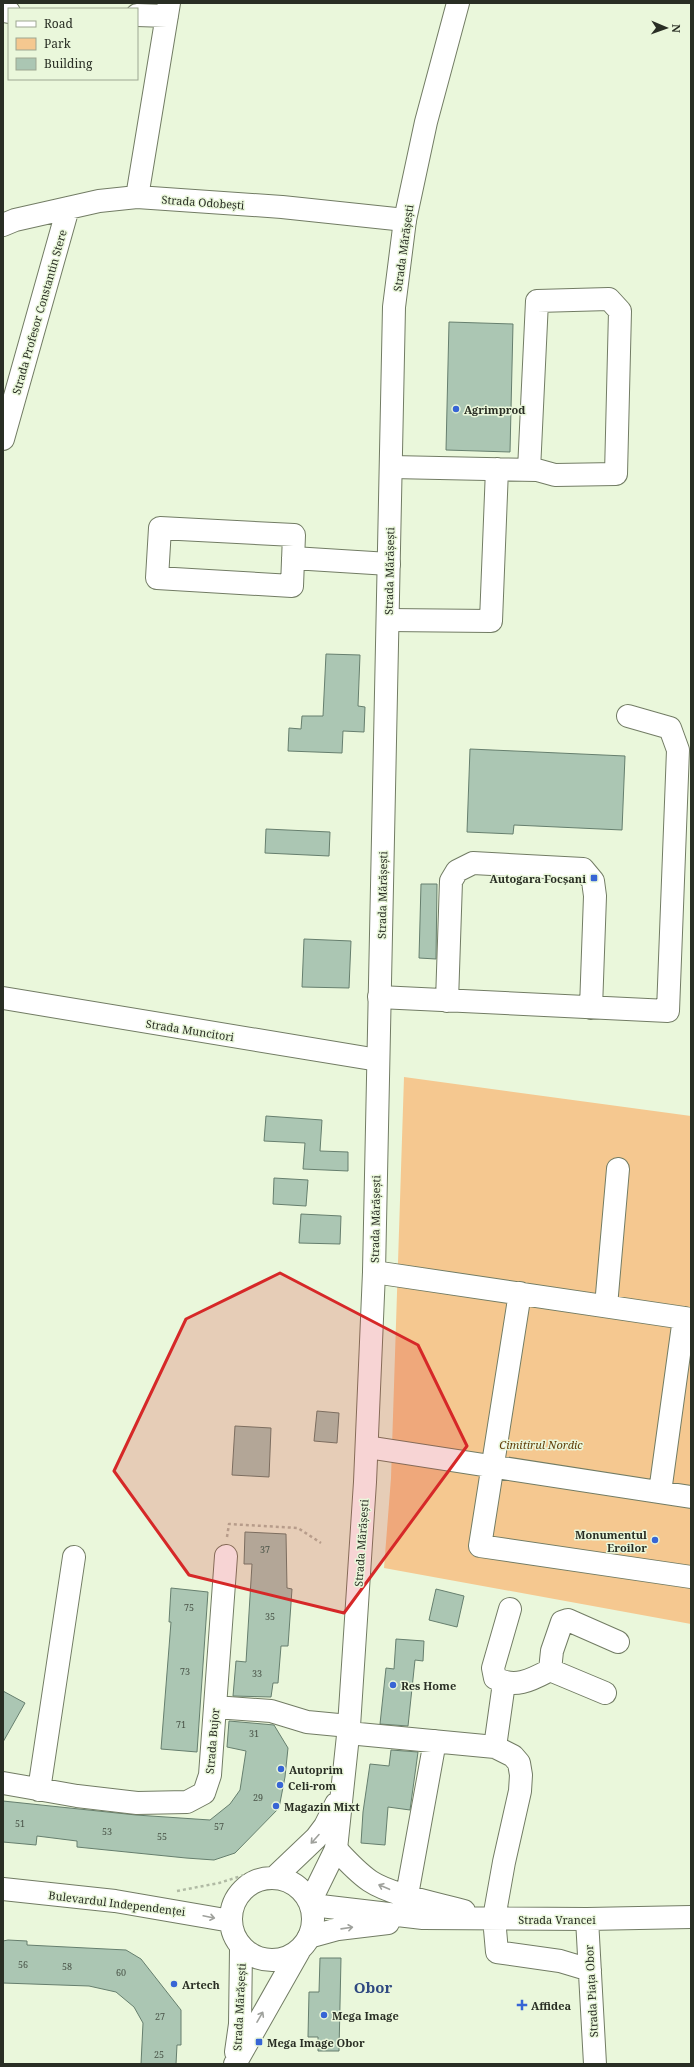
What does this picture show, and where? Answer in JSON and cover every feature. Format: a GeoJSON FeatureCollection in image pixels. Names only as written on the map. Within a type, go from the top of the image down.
{"type":"FeatureCollection","features":[{"type":"Feature","properties":{"kind":"main road","name":"Strada Mărășești"},"geometry":{"type":"LineString","coordinates":[[311,1904],[336,1849],[348,1730],[367,1447],[374,1272],[392,467],[394,307],[405,220],[426,122],[458,3]]}},
{"type":"Feature","properties":{"kind":"main road"},"geometry":{"type":"LineString","coordinates":[[137,197],[168,9],[138,15]]}},
{"type":"Feature","properties":{"kind":"main road","name":"Strada Odobești"},"geometry":{"type":"LineString","coordinates":[[3,225],[14,220],[99,201],[137,197],[282,207],[405,220]]}},
{"type":"Feature","properties":{"kind":"main road","name":"Strada Profesor Constantin Stere"},"geometry":{"type":"LineString","coordinates":[[3,439],[68,208]]}},
{"type":"Feature","properties":{"kind":"main road"},"geometry":{"type":"LineString","coordinates":[[392,467],[528,470],[555,475],[616,474],[620,311],[609,299],[537,301],[528,470]]}},
{"type":"Feature","properties":{"kind":"main road"},"geometry":{"type":"LineString","coordinates":[[388,620],[491,621],[497,469]]}},
{"type":"Feature","properties":{"kind":"main road"},"geometry":{"type":"LineString","coordinates":[[160,528],[294,535],[293,558],[292,586],[157,578],[160,528]]}},
{"type":"Feature","properties":{"kind":"main road"},"geometry":{"type":"LineString","coordinates":[[293,558],[389,564]]}},
{"type":"Feature","properties":{"kind":"main road"},"geometry":{"type":"LineString","coordinates":[[379,997],[668,1012],[678,750],[670,728],[628,716]]}},
{"type":"Feature","properties":{"kind":"main road"},"geometry":{"type":"LineString","coordinates":[[447,1001],[452,881],[457,871],[473,863],[583,869],[593,881],[596,896],[591,1008]]}},
{"type":"Feature","properties":{"kind":"main road","name":"Strada Muncitori"},"geometry":{"type":"LineString","coordinates":[[3,998],[378,1060]]}},
{"type":"Feature","properties":{"kind":"main road"},"geometry":{"type":"LineString","coordinates":[[606,1306],[618,1169]]}},
{"type":"Feature","properties":{"kind":"main road"},"geometry":{"type":"LineString","coordinates":[[374,1272],[687,1318],[660,1492]]}},
{"type":"Feature","properties":{"kind":"main road"},"geometry":{"type":"LineString","coordinates":[[520,1294],[480,1546],[691,1578]]}},
{"type":"Feature","properties":{"kind":"main road"},"geometry":{"type":"LineString","coordinates":[[367,1447],[691,1497]]}},
{"type":"Feature","properties":{"kind":"main road","name":"Strada Bujor"},"geometry":{"type":"LineString","coordinates":[[3,1783],[40,1790],[136,1803],[187,1802],[204,1793],[210,1775],[226,1556]]}},
{"type":"Feature","properties":{"kind":"main road"},"geometry":{"type":"LineString","coordinates":[[40,1790],[74,1557]]}},
{"type":"Feature","properties":{"kind":"main road"},"geometry":{"type":"LineString","coordinates":[[510,1609],[493,1668],[495,1678],[504,1683],[524,1683],[550,1670],[605,1693]]}},
{"type":"Feature","properties":{"kind":"main road"},"geometry":{"type":"LineString","coordinates":[[550,1670],[552,1651],[562,1622],[568,1620],[618,1642]]}},
{"type":"Feature","properties":{"kind":"main road"},"geometry":{"type":"LineString","coordinates":[[495,1747],[504,1683]]}},
{"type":"Feature","properties":{"kind":"main road"},"geometry":{"type":"LineString","coordinates":[[215,1707],[271,1711],[307,1722],[348,1730],[495,1747],[513,1756],[519,1763],[521,1775],[520,1791],[491,1918],[497,1952],[560,1961],[590,1970]]}},
{"type":"Feature","properties":{"kind":"main road"},"geometry":{"type":"LineString","coordinates":[[407,1895],[434,1741]]}},
{"type":"Feature","properties":{"kind":"main road","name":"Strada Mărășești"},"geometry":{"type":"LineString","coordinates":[[269,1873],[316,1838],[325,1826],[341,1793]]}},
{"type":"Feature","properties":{"kind":"main road"},"geometry":{"type":"LineString","coordinates":[[336,1849],[348,1862],[371,1881],[407,1895],[491,1918]]}},
{"type":"Feature","properties":{"kind":"main road"},"geometry":{"type":"LineString","coordinates":[[269,1873],[292,1883],[299,1888],[311,1904],[312,1921],[304,1944],[288,1957],[276,1961],[264,1961],[241,1949],[234,1936],[231,1921],[236,1897],[243,1888],[269,1873]]}},
{"type":"Feature","properties":{"kind":"main road","name":"Bulevardul Independenței"},"geometry":{"type":"LineString","coordinates":[[3,1890],[115,1901],[231,1921]]}},
{"type":"Feature","properties":{"kind":"main road","name":"Strada Vrancei"},"geometry":{"type":"LineString","coordinates":[[311,1904],[423,1918],[587,1919],[691,1917]]}},
{"type":"Feature","properties":{"kind":"main road","name":"Strada Vrancei"},"geometry":{"type":"LineString","coordinates":[[304,1944],[338,1929],[423,1918]]}},
{"type":"Feature","properties":{"kind":"main road","name":"Strada Piața Obor"},"geometry":{"type":"LineString","coordinates":[[587,1919],[595,2064]]}},
{"type":"Feature","properties":{"kind":"main road","name":"Strada Mărășești"},"geometry":{"type":"LineString","coordinates":[[235,2064],[304,1944]]}},
{"type":"Feature","properties":{"kind":"main road","name":"Strada Mărășești"},"geometry":{"type":"LineString","coordinates":[[235,2064],[240,2024],[241,1949]]}},
{"type":"Feature","properties":{"kind":"path"},"geometry":{"type":"LineString","coordinates":[[226,1556],[229,1524],[298,1528],[322,1543]]}},
{"type":"Feature","properties":{"kind":"path"},"geometry":{"type":"LineString","coordinates":[[175,1892],[269,1873]]}},
{"type":"Feature","properties":{"kind":"highlighted area"},"geometry":{"type":"Polygon","coordinates":[[[280,1273],[418,1345],[467,1446],[344,1613],[189,1575],[114,1471],[186,1319],[280,1273]]]}},
{"type":"Feature","properties":{"kind":"green space","name":"Cimitirul Nordic"},"geometry":{"type":"Polygon","coordinates":[[[404,1077],[691,1116],[691,1624],[384,1568],[391,1478],[404,1077]]]}},
{"type":"Feature","properties":{"kind":"building"},"geometry":{"type":"Polygon","coordinates":[[[449,322],[513,324],[510,452],[446,450],[449,322]]]}},
{"type":"Feature","properties":{"kind":"building"},"geometry":{"type":"Polygon","coordinates":[[[326,654],[360,655],[358,706],[365,707],[364,732],[343,731],[342,753],[288,751],[289,728],[301,729],[302,716],[323,716],[326,654]]]}},
{"type":"Feature","properties":{"kind":"building"},"geometry":{"type":"Polygon","coordinates":[[[470,749],[625,756],[622,830],[514,825],[513,834],[467,832],[470,749]]]}},
{"type":"Feature","properties":{"kind":"building"},"geometry":{"type":"Polygon","coordinates":[[[266,829],[330,832],[329,856],[265,853],[266,829]]]}},
{"type":"Feature","properties":{"kind":"building"},"geometry":{"type":"Polygon","coordinates":[[[421,884],[437,884],[436,959],[419,958],[421,884]]]}},
{"type":"Feature","properties":{"kind":"building"},"geometry":{"type":"Polygon","coordinates":[[[304,939],[351,941],[349,988],[302,987],[304,939]]]}},
{"type":"Feature","properties":{"kind":"building"},"geometry":{"type":"Polygon","coordinates":[[[266,1116],[322,1120],[320,1151],[348,1152],[348,1171],[303,1169],[305,1143],[264,1141],[266,1116]]]}},
{"type":"Feature","properties":{"kind":"building"},"geometry":{"type":"Polygon","coordinates":[[[274,1178],[308,1180],[306,1206],[273,1204],[274,1178]]]}},
{"type":"Feature","properties":{"kind":"building"},"geometry":{"type":"Polygon","coordinates":[[[301,1214],[341,1216],[340,1244],[299,1243],[301,1214]]]}},
{"type":"Feature","properties":{"kind":"building"},"geometry":{"type":"Polygon","coordinates":[[[317,1411],[339,1413],[337,1443],[314,1441],[317,1411]]]}},
{"type":"Feature","properties":{"kind":"building"},"geometry":{"type":"Polygon","coordinates":[[[235,1426],[271,1428],[269,1477],[232,1475],[235,1426]]]}},
{"type":"Feature","properties":{"kind":"building"},"geometry":{"type":"Polygon","coordinates":[[[245,1532],[286,1534],[287,1588],[292,1589],[288,1646],[281,1646],[278,1683],[273,1683],[271,1697],[233,1696],[236,1661],[246,1662],[252,1564],[244,1564],[245,1532]]]}},
{"type":"Feature","properties":{"kind":"building"},"geometry":{"type":"Polygon","coordinates":[[[171,1588],[208,1592],[197,1752],[161,1749],[171,1622],[169,1622],[171,1588]]]}},
{"type":"Feature","properties":{"kind":"building"},"geometry":{"type":"Polygon","coordinates":[[[436,1589],[464,1596],[457,1627],[429,1620],[436,1589]]]}},
{"type":"Feature","properties":{"kind":"building"},"geometry":{"type":"Polygon","coordinates":[[[396,1639],[424,1641],[423,1661],[415,1660],[408,1726],[380,1724],[386,1668],[394,1669],[396,1639]]]}},
{"type":"Feature","properties":{"kind":"building"},"geometry":{"type":"Polygon","coordinates":[[[3,1691],[25,1703],[3,1742],[3,1691]]]}},
{"type":"Feature","properties":{"kind":"building"},"geometry":{"type":"Polygon","coordinates":[[[229,1721],[274,1725],[288,1748],[285,1777],[279,1808],[235,1853],[214,1860],[77,1847],[77,1841],[37,1836],[36,1845],[3,1842],[3,1801],[136,1815],[210,1820],[230,1804],[240,1790],[246,1751],[227,1747],[229,1721]]]}},
{"type":"Feature","properties":{"kind":"building"},"geometry":{"type":"Polygon","coordinates":[[[391,1750],[418,1752],[410,1810],[388,1807],[385,1845],[361,1843],[363,1812],[370,1764],[389,1766],[391,1750]]]}},
{"type":"Feature","properties":{"kind":"building"},"geometry":{"type":"Polygon","coordinates":[[[3,1941],[27,1941],[27,1945],[126,1950],[141,1959],[181,2010],[181,2045],[177,2045],[176,2064],[141,2064],[143,2023],[134,2007],[116,1992],[89,1986],[3,1983],[3,1941]]]}},
{"type":"Feature","properties":{"kind":"building","name":"Mega Image"},"geometry":{"type":"Polygon","coordinates":[[[320,1958],[341,1958],[339,2051],[318,2051],[318,2037],[308,2037],[309,1992],[319,1992],[320,1958]]]}},
{"type":"Feature","properties":{"kind":"place","name":"Agrimprod"},"geometry":{"type":"Point","coordinates":[456,409]}},
{"type":"Feature","properties":{"kind":"place","name":"Autogara Focșani"},"geometry":{"type":"Point","coordinates":[594,878]}},
{"type":"Feature","properties":{"kind":"place","name":"Monumentul Eroilor"},"geometry":{"type":"Point","coordinates":[655,1540]}},
{"type":"Feature","properties":{"kind":"place","name":"Res Home"},"geometry":{"type":"Point","coordinates":[393,1685]}},
{"type":"Feature","properties":{"kind":"place","name":"Autoprim"},"geometry":{"type":"Point","coordinates":[281,1769]}},
{"type":"Feature","properties":{"kind":"place","name":"Celi-rom"},"geometry":{"type":"Point","coordinates":[280,1785]}},
{"type":"Feature","properties":{"kind":"place","name":"Magazin Mixt"},"geometry":{"type":"Point","coordinates":[276,1806]}},
{"type":"Feature","properties":{"kind":"place","name":"Artech"},"geometry":{"type":"Point","coordinates":[174,1984]}},
{"type":"Feature","properties":{"kind":"place","name":"Affidea"},"geometry":{"type":"Point","coordinates":[522,2005]}},
{"type":"Feature","properties":{"kind":"place","name":"Mega Image"},"geometry":{"type":"Point","coordinates":[324,2015]}},
{"type":"Feature","properties":{"kind":"place","name":"Mega Image Obor"},"geometry":{"type":"Point","coordinates":[259,2042]}},
{"type":"Feature","properties":{"kind":"district","name":"Obor"},"geometry":{"type":"Point","coordinates":[373,1987]}}]}
